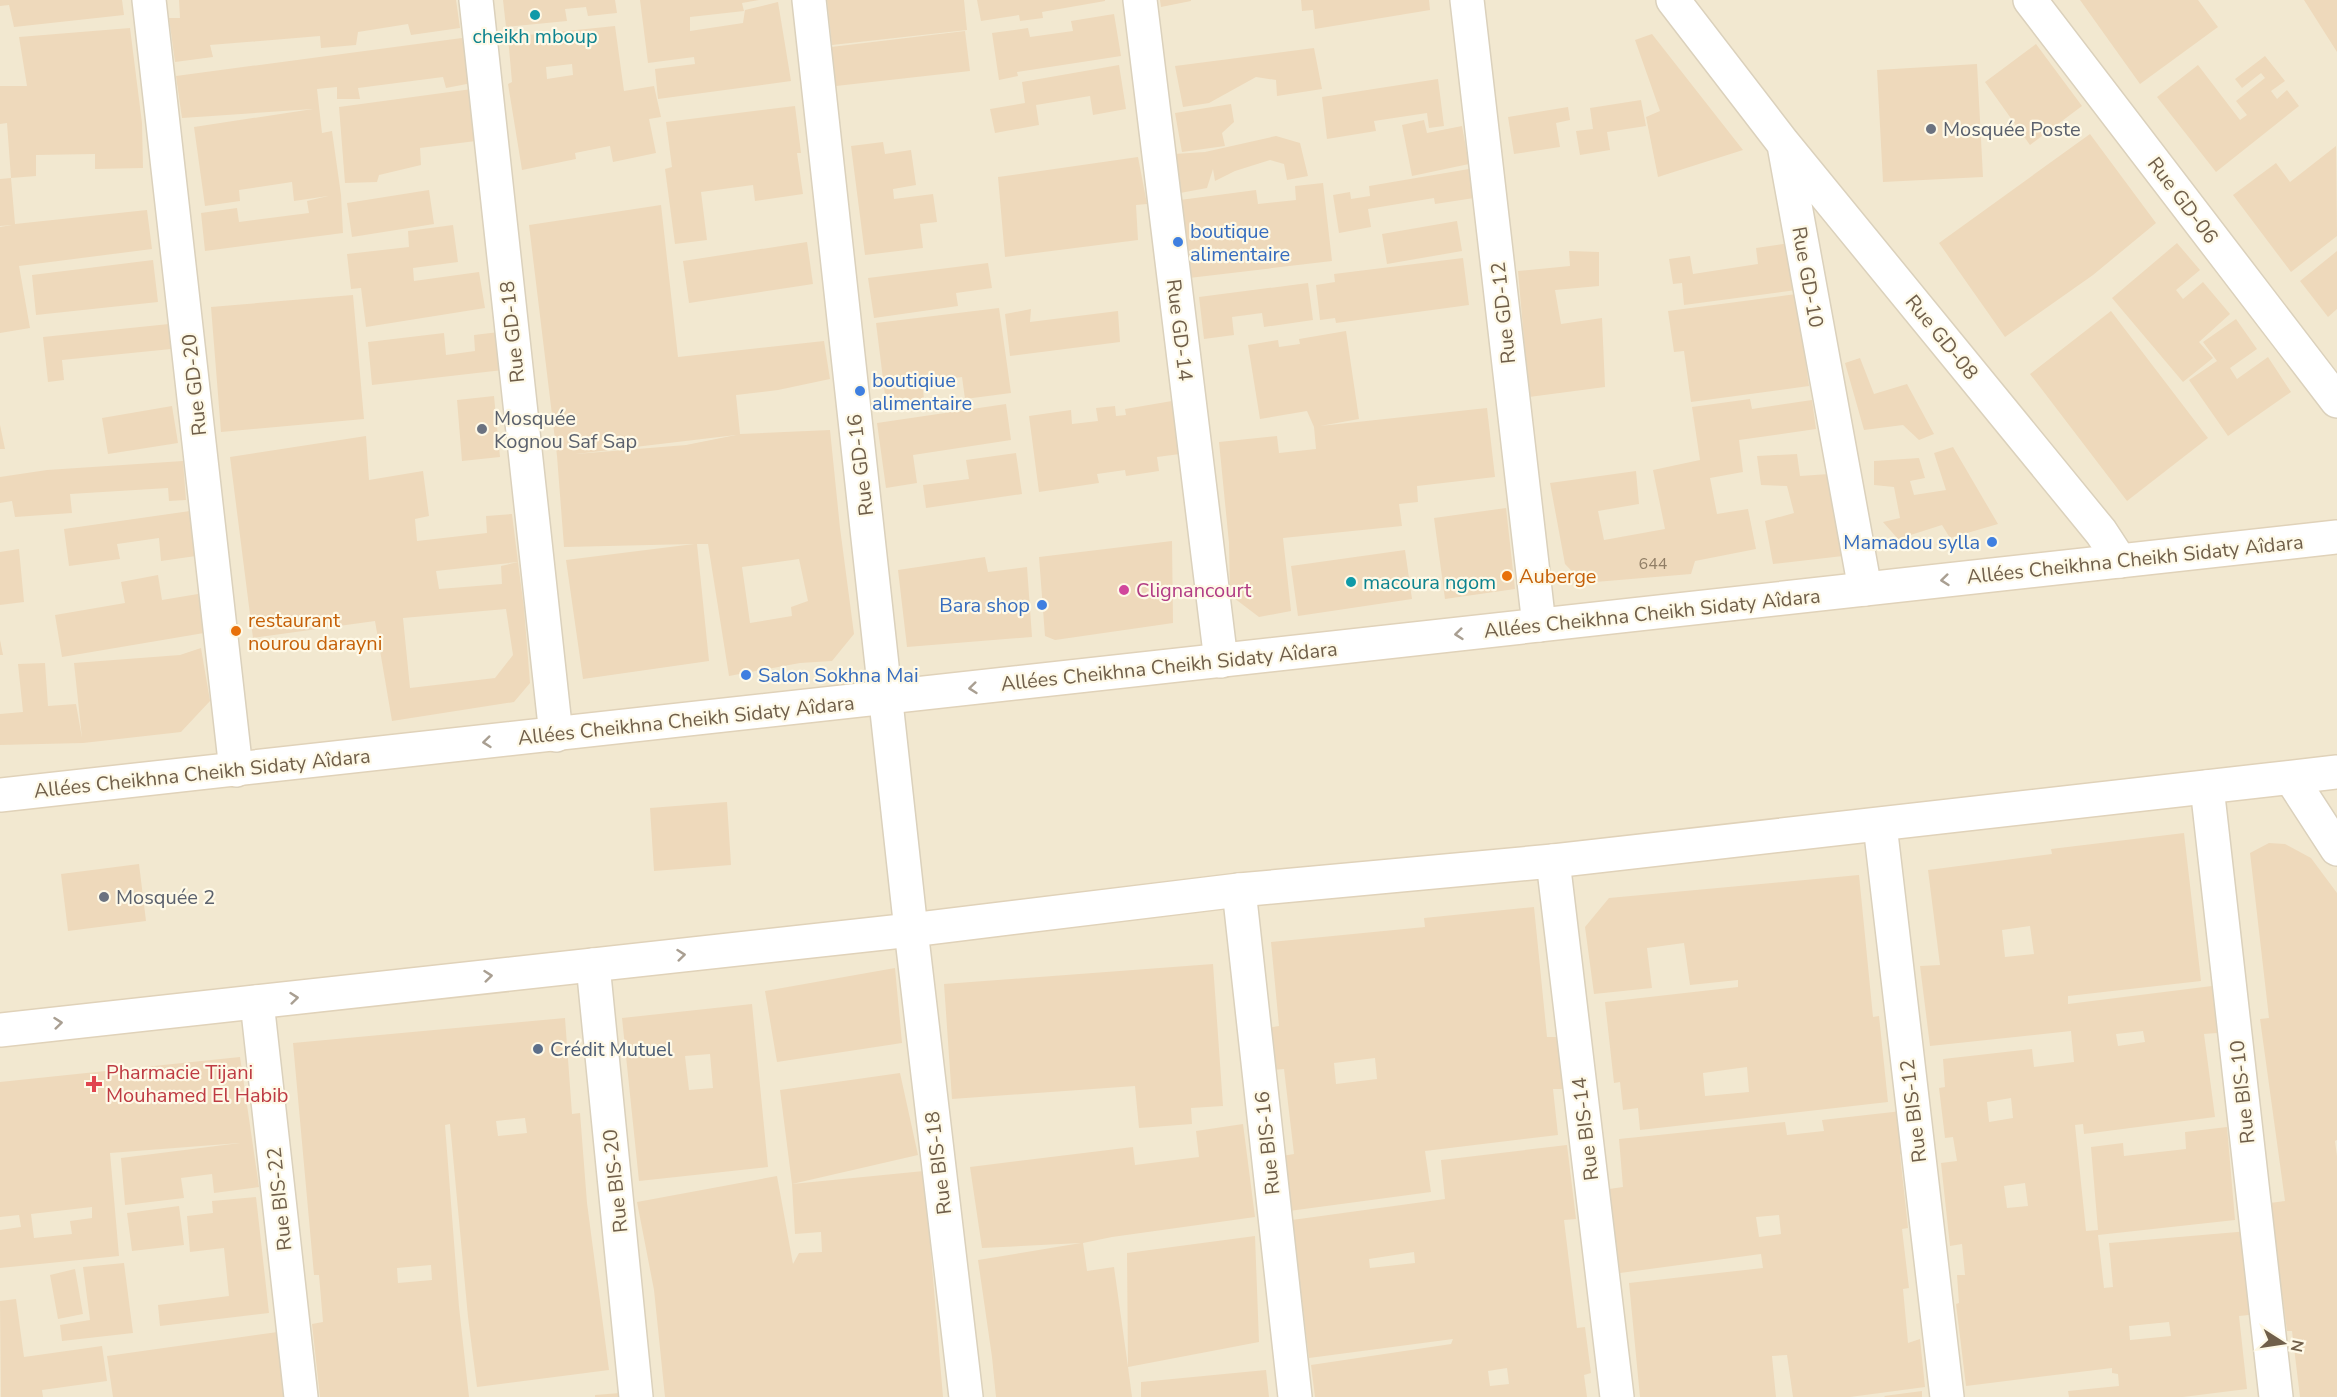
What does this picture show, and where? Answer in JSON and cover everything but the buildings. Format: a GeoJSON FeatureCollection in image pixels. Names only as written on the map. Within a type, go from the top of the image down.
{"type":"FeatureCollection","features":[{"type":"Feature","properties":{"kind":"street","name":"Rue GD-20"},"geometry":{"type":"LineString","coordinates":[[149,0],[236,770]]}},
{"type":"Feature","properties":{"kind":"street","name":"Rue GD-18"},"geometry":{"type":"LineString","coordinates":[[476,0],[556,735]]}},
{"type":"Feature","properties":{"kind":"street","name":"Rue GD-16"},"geometry":{"type":"LineString","coordinates":[[809,0],[911,930]]}},
{"type":"Feature","properties":{"kind":"street","name":"Rue GD-14"},"geometry":{"type":"LineString","coordinates":[[1140,0],[1221,661]]}},
{"type":"Feature","properties":{"kind":"street","name":"Rue GD-12"},"geometry":{"type":"LineString","coordinates":[[1467,0],[1539,625]]}},
{"type":"Feature","properties":{"kind":"street","name":"Rue GD-10"},"geometry":{"type":"LineString","coordinates":[[1672,0],[1784,143],[1865,589]]}},
{"type":"Feature","properties":{"kind":"street","name":"Rue GD-06"},"geometry":{"type":"LineString","coordinates":[[2030,0],[2337,401]]}},
{"type":"Feature","properties":{"kind":"street","name":"Rue GD-08"},"geometry":{"type":"LineString","coordinates":[[1784,143],[2101,532],[2120,561]]}},
{"type":"Feature","properties":{"kind":"street","name":"Allées Cheikhna Cheikh Sidaty Aîdara"},"geometry":{"type":"LineString","coordinates":[[0,795],[556,735],[887,710],[1221,661],[2337,537]]}},
{"type":"Feature","properties":{"kind":"street"},"geometry":{"type":"LineString","coordinates":[[0,1030],[911,930],[1239,890],[1553,861],[2337,772]]}},
{"type":"Feature","properties":{"kind":"street"},"geometry":{"type":"LineString","coordinates":[[2291,778],[2337,849]]}},
{"type":"Feature","properties":{"kind":"street","name":"Rue BIS-10"},"geometry":{"type":"LineString","coordinates":[[2207,786],[2276,1397]]}},
{"type":"Feature","properties":{"kind":"street","name":"Rue BIS-12"},"geometry":{"type":"LineString","coordinates":[[1880,825],[1947,1397]]}},
{"type":"Feature","properties":{"kind":"street","name":"Rue BIS-14"},"geometry":{"type":"LineString","coordinates":[[1553,861],[1617,1397]]}},
{"type":"Feature","properties":{"kind":"street","name":"Rue BIS-16"},"geometry":{"type":"LineString","coordinates":[[1239,890],[1295,1397]]}},
{"type":"Feature","properties":{"kind":"street","name":"Rue BIS-18"},"geometry":{"type":"LineString","coordinates":[[911,930],[966,1397]]}},
{"type":"Feature","properties":{"kind":"street","name":"Rue BIS-20"},"geometry":{"type":"LineString","coordinates":[[593,965],[636,1397]]}},
{"type":"Feature","properties":{"kind":"street","name":"Rue BIS-22"},"geometry":{"type":"LineString","coordinates":[[257,1002],[301,1397]]}},
{"type":"Feature","properties":{"kind":"shaded area"},"geometry":{"type":"Polygon","coordinates":[[[0,0],[2337,0],[2337,1397],[0,1397],[0,0]]]}},
{"type":"Feature","properties":{"kind":"place","name":"cheikh mboup"},"geometry":{"type":"Point","coordinates":[535,15]}},
{"type":"Feature","properties":{"kind":"place","name":"Mosquée Poste"},"geometry":{"type":"Point","coordinates":[1931,129]}},
{"type":"Feature","properties":{"kind":"place","name":"boutique alimentaire"},"geometry":{"type":"Point","coordinates":[1178,242]}},
{"type":"Feature","properties":{"kind":"place","name":"boutiqiue alimentaire"},"geometry":{"type":"Point","coordinates":[860,391]}},
{"type":"Feature","properties":{"kind":"place","name":"Mosquée Kognou Saf Sap"},"geometry":{"type":"Point","coordinates":[482,429]}},
{"type":"Feature","properties":{"kind":"place","name":"Mamadou sylla"},"geometry":{"type":"Point","coordinates":[1992,542]}},
{"type":"Feature","properties":{"kind":"place","name":"Auberge"},"geometry":{"type":"Point","coordinates":[1507,576]}},
{"type":"Feature","properties":{"kind":"place","name":"macoura ngom"},"geometry":{"type":"Point","coordinates":[1351,582]}},
{"type":"Feature","properties":{"kind":"place","name":"Clignancourt"},"geometry":{"type":"Point","coordinates":[1124,590]}},
{"type":"Feature","properties":{"kind":"place","name":"Bara shop"},"geometry":{"type":"Point","coordinates":[1042,605]}},
{"type":"Feature","properties":{"kind":"place","name":"restaurant nourou darayni"},"geometry":{"type":"Point","coordinates":[236,631]}},
{"type":"Feature","properties":{"kind":"place","name":"Salon Sokhna Mai"},"geometry":{"type":"Point","coordinates":[746,675]}},
{"type":"Feature","properties":{"kind":"place","name":"Mosquée 2"},"geometry":{"type":"Point","coordinates":[104,897]}},
{"type":"Feature","properties":{"kind":"place","name":"Crédit Mutuel"},"geometry":{"type":"Point","coordinates":[538,1049]}},
{"type":"Feature","properties":{"kind":"place","name":"Pharmacie Tijani Mouhamed El Habib"},"geometry":{"type":"Point","coordinates":[94,1084]}}]}
